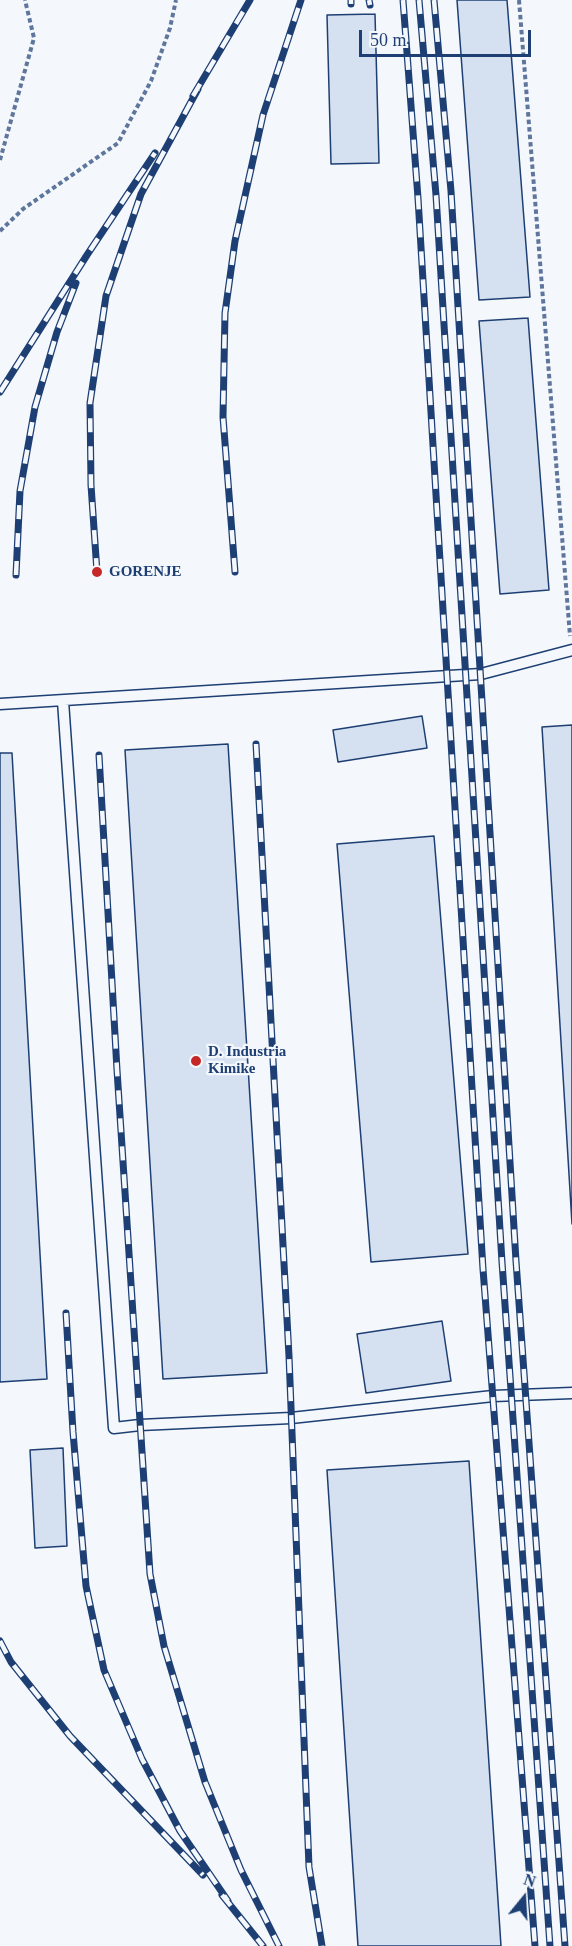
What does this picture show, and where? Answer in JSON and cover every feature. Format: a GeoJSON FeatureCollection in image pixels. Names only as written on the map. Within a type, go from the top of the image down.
{"type":"FeatureCollection","features":[{"type":"Feature","properties":{"kind":"lane"},"geometry":{"type":"LineString","coordinates":[[0,704],[481,674],[572,650]]}},
{"type":"Feature","properties":{"kind":"lane"},"geometry":{"type":"LineString","coordinates":[[63,701],[114,1428],[291,1418],[493,1396],[572,1393]]}},
{"type":"Feature","properties":{"kind":"path"},"geometry":{"type":"LineString","coordinates":[[0,160],[34,38],[25,0]]}},
{"type":"Feature","properties":{"kind":"path"},"geometry":{"type":"LineString","coordinates":[[0,231],[23,210],[118,143],[151,81],[170,28],[176,0]]}},
{"type":"Feature","properties":{"kind":"path"},"geometry":{"type":"LineString","coordinates":[[519,0],[572,650]]}},
{"type":"Feature","properties":{"kind":"building"},"geometry":{"type":"Polygon","coordinates":[[[457,0],[507,0],[530,297],[479,300],[457,0]]]}},
{"type":"Feature","properties":{"kind":"building"},"geometry":{"type":"Polygon","coordinates":[[[375,14],[379,163],[331,164],[327,15],[375,14]]]}},
{"type":"Feature","properties":{"kind":"building"},"geometry":{"type":"Polygon","coordinates":[[[528,318],[549,590],[500,594],[479,321],[528,318]]]}},
{"type":"Feature","properties":{"kind":"building"},"geometry":{"type":"Polygon","coordinates":[[[422,716],[427,748],[338,762],[333,730],[422,716]]]}},
{"type":"Feature","properties":{"kind":"building"},"geometry":{"type":"Polygon","coordinates":[[[572,725],[572,1224],[542,727],[572,725]]]}},
{"type":"Feature","properties":{"kind":"building","name":"D. Industria Kimike"},"geometry":{"type":"Polygon","coordinates":[[[228,744],[267,1373],[163,1379],[125,750],[228,744]]]}},
{"type":"Feature","properties":{"kind":"building"},"geometry":{"type":"Polygon","coordinates":[[[0,753],[12,753],[47,1379],[0,1382],[0,753]]]}},
{"type":"Feature","properties":{"kind":"building"},"geometry":{"type":"Polygon","coordinates":[[[434,836],[468,1254],[371,1262],[337,844],[434,836]]]}},
{"type":"Feature","properties":{"kind":"building"},"geometry":{"type":"Polygon","coordinates":[[[442,1321],[451,1381],[366,1393],[357,1334],[442,1321]]]}},
{"type":"Feature","properties":{"kind":"building"},"geometry":{"type":"Polygon","coordinates":[[[63,1448],[67,1546],[35,1548],[30,1450],[63,1448]]]}},
{"type":"Feature","properties":{"kind":"building"},"geometry":{"type":"Polygon","coordinates":[[[469,1461],[501,1946],[358,1946],[327,1470],[469,1461]]]}},
{"type":"Feature","properties":{"kind":"railway"},"geometry":{"type":"LineString","coordinates":[[193,96],[250,0]]}},
{"type":"Feature","properties":{"kind":"railway"},"geometry":{"type":"LineString","coordinates":[[235,572],[223,417],[225,313],[235,241],[263,115],[301,0]]}},
{"type":"Feature","properties":{"kind":"railway"},"geometry":{"type":"LineString","coordinates":[[369,0],[370,5]]}},
{"type":"Feature","properties":{"kind":"railway"},"geometry":{"type":"LineString","coordinates":[[403,0],[418,198],[483,1269],[535,1946]]}},
{"type":"Feature","properties":{"kind":"railway"},"geometry":{"type":"LineString","coordinates":[[419,0],[436,195],[502,1262],[550,1946]]}},
{"type":"Feature","properties":{"kind":"railway"},"geometry":{"type":"LineString","coordinates":[[434,0],[451,191],[516,1261],[565,1946]]}},
{"type":"Feature","properties":{"kind":"railway"},"geometry":{"type":"LineString","coordinates":[[97,572],[91,485],[90,403],[106,296],[141,194],[198,89]]}},
{"type":"Feature","properties":{"kind":"railway"},"geometry":{"type":"LineString","coordinates":[[0,392],[155,153]]}},
{"type":"Feature","properties":{"kind":"railway"},"geometry":{"type":"LineString","coordinates":[[16,575],[20,491],[35,407],[57,332],[76,283]]}},
{"type":"Feature","properties":{"kind":"railway"},"geometry":{"type":"LineString","coordinates":[[256,744],[289,1356],[309,1867],[322,1946]]}},
{"type":"Feature","properties":{"kind":"railway"},"geometry":{"type":"LineString","coordinates":[[99,755],[150,1574],[164,1646],[205,1782],[241,1870],[279,1946]]}},
{"type":"Feature","properties":{"kind":"railway"},"geometry":{"type":"LineString","coordinates":[[66,1313],[86,1586],[104,1670],[142,1759],[180,1831],[228,1901]]}},
{"type":"Feature","properties":{"kind":"railway"},"geometry":{"type":"LineString","coordinates":[[0,1641],[11,1662],[70,1736],[203,1875]]}},
{"type":"Feature","properties":{"kind":"railway"},"geometry":{"type":"LineString","coordinates":[[222,1895],[263,1946]]}},
{"type":"Feature","properties":{"kind":"place","name":"GORENJE"},"geometry":{"type":"Point","coordinates":[97,572]}},
{"type":"Feature","properties":{"kind":"place","name":"D. Industria Kimike"},"geometry":{"type":"Point","coordinates":[196,1061]}}]}
